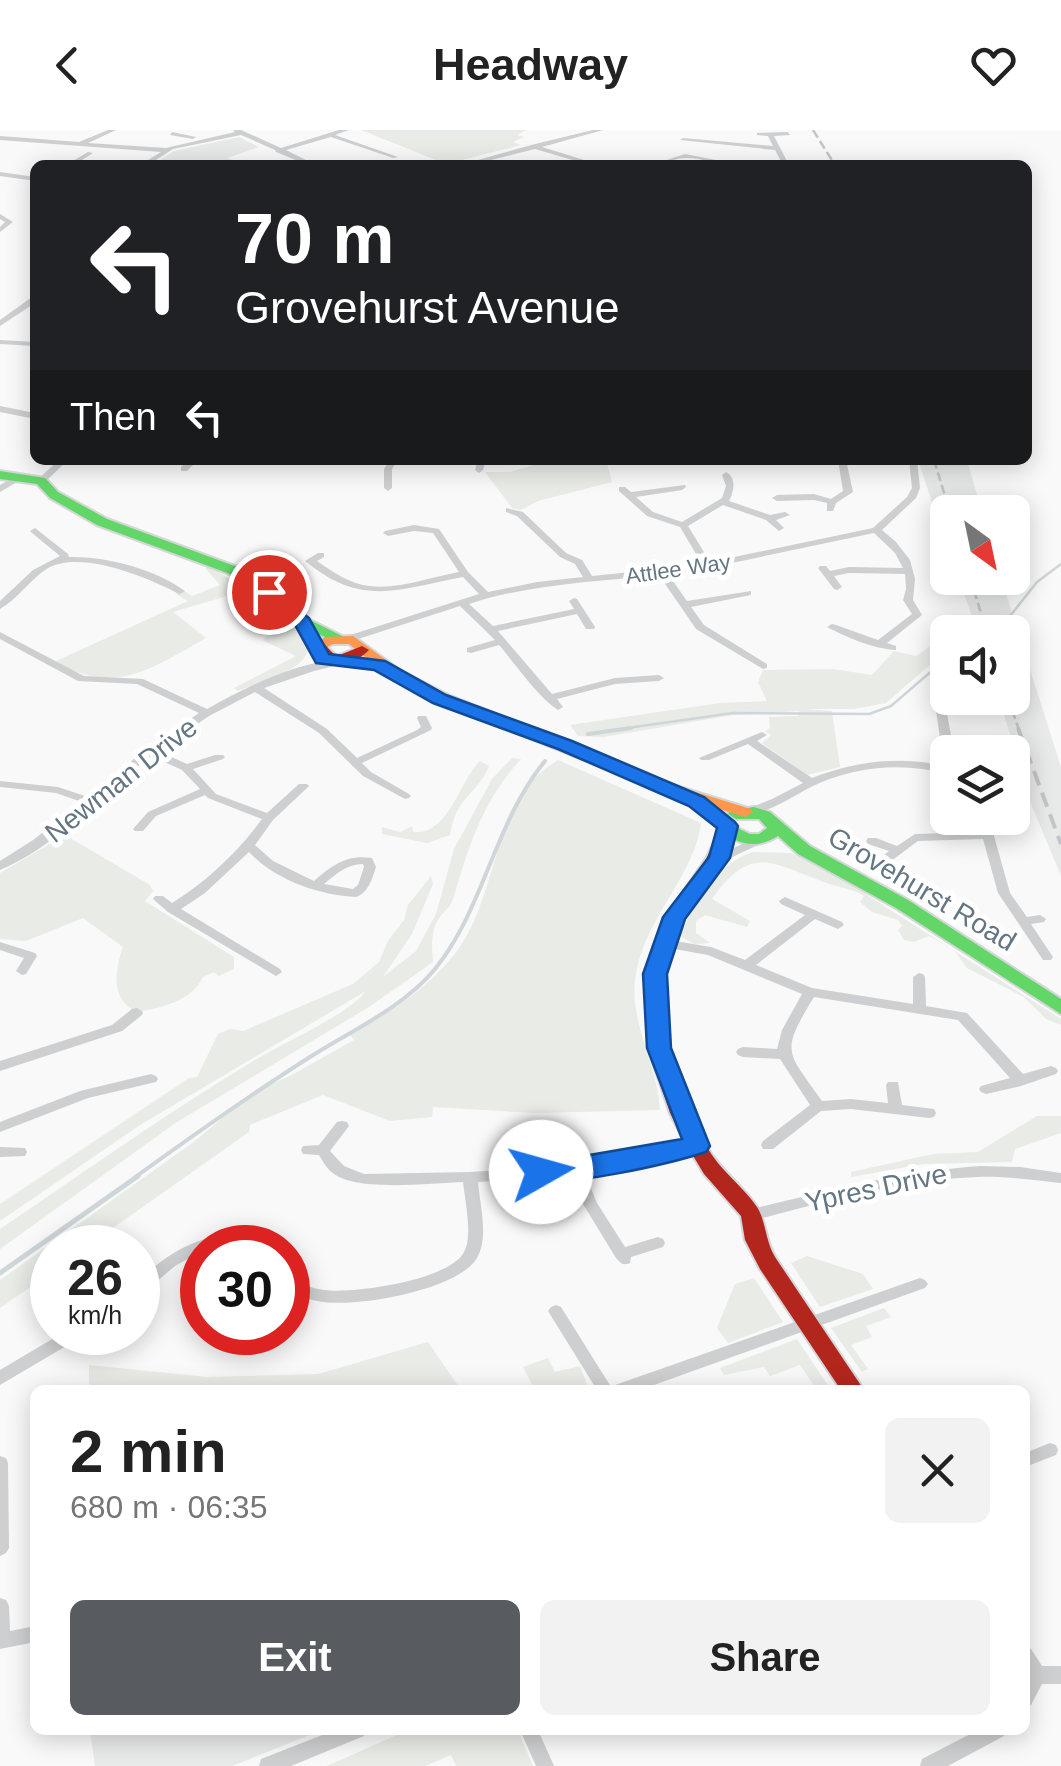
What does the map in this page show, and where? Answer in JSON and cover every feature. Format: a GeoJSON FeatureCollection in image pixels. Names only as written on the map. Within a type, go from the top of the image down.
{"type":"FeatureCollection","features":[{"type":"Feature","properties":{"kind":"street"},"geometry":{"type":"LineString","coordinates":[[28,140],[44,130]]}},
{"type":"Feature","properties":{"kind":"street"},"geometry":{"type":"LineString","coordinates":[[77,145],[113,130]]}},
{"type":"Feature","properties":{"kind":"street"},"geometry":{"type":"LineString","coordinates":[[278,151],[334,137],[346,130]]}},
{"type":"Feature","properties":{"kind":"street"},"geometry":{"type":"LineString","coordinates":[[481,160],[600,130]]}},
{"type":"Feature","properties":{"kind":"street"},"geometry":{"type":"LineString","coordinates":[[172,134],[195,136],[238,131],[300,160]]}},
{"type":"Feature","properties":{"kind":"street"},"geometry":{"type":"LineString","coordinates":[[759,134],[788,134]]}},
{"type":"Feature","properties":{"kind":"street"},"geometry":{"type":"LineString","coordinates":[[770,134],[783,160]]}},
{"type":"Feature","properties":{"kind":"street"},"geometry":{"type":"LineString","coordinates":[[150,160],[195,136]]}},
{"type":"Feature","properties":{"kind":"street"},"geometry":{"type":"LineString","coordinates":[[334,137],[395,157]]}},
{"type":"Feature","properties":{"kind":"street"},"geometry":{"type":"LineString","coordinates":[[0,138],[165,150]]}},
{"type":"Feature","properties":{"kind":"street"},"geometry":{"type":"LineString","coordinates":[[684,140],[775,148]]}},
{"type":"Feature","properties":{"kind":"street"},"geometry":{"type":"LineString","coordinates":[[532,146],[579,160]]}},
{"type":"Feature","properties":{"kind":"street"},"geometry":{"type":"LineString","coordinates":[[76,160],[90,152]]}},
{"type":"Feature","properties":{"kind":"street"},"geometry":{"type":"LineString","coordinates":[[671,160],[685,156],[705,160]]}},
{"type":"Feature","properties":{"kind":"street"},"geometry":{"type":"LineString","coordinates":[[0,174],[30,178]]}},
{"type":"Feature","properties":{"kind":"street"},"geometry":{"type":"LineString","coordinates":[[0,216],[10,222],[0,230]]}},
{"type":"Feature","properties":{"kind":"street"},"geometry":{"type":"LineString","coordinates":[[0,324],[30,303]]}},
{"type":"Feature","properties":{"kind":"street"},"geometry":{"type":"LineString","coordinates":[[1,341],[30,344]]}},
{"type":"Feature","properties":{"kind":"street"},"geometry":{"type":"LineString","coordinates":[[0,409],[30,415]]}},
{"type":"Feature","properties":{"kind":"street"},"geometry":{"type":"LineString","coordinates":[[5,481],[41,481],[59,465]]}},
{"type":"Feature","properties":{"kind":"street"},"geometry":{"type":"LineString","coordinates":[[184,468],[188,465]]}},
{"type":"Feature","properties":{"kind":"street"},"geometry":{"type":"LineString","coordinates":[[388,488],[391,465]]}},
{"type":"Feature","properties":{"kind":"street"},"geometry":{"type":"LineString","coordinates":[[777,498],[814,497],[831,506],[848,492],[843,465]]}},
{"type":"Feature","properties":{"kind":"street"},"geometry":{"type":"LineString","coordinates":[[879,644],[916,614],[908,600],[908,571],[898,547],[876,530],[911,498],[916,488],[913,465]]}},
{"type":"Feature","properties":{"kind":"street"},"geometry":{"type":"LineString","coordinates":[[684,524],[728,496],[726,474]]}},
{"type":"Feature","properties":{"kind":"street"},"geometry":{"type":"LineString","coordinates":[[41,481],[54,495],[102,522],[235,571],[269,592],[303,622],[353,644],[378,665],[440,699],[565,745],[696,801],[764,814],[775,824]]}},
{"type":"Feature","properties":{"kind":"street"},"geometry":{"type":"LineString","coordinates":[[682,487],[626,492],[650,514],[684,524],[706,562]]}},
{"type":"Feature","properties":{"kind":"street"},"geometry":{"type":"LineString","coordinates":[[721,501],[769,518],[779,528]]}},
{"type":"Feature","properties":{"kind":"street"},"geometry":{"type":"LineString","coordinates":[[508,510],[520,514],[552,546],[585,568],[590,580]]}},
{"type":"Feature","properties":{"kind":"street"},"geometry":{"type":"LineString","coordinates":[[769,518],[784,515]]}},
{"type":"Feature","properties":{"kind":"street","name":"Attlee Way"},"geometry":{"type":"LineString","coordinates":[[353,644],[486,595],[662,573],[706,562],[732,562],[876,530]]}},
{"type":"Feature","properties":{"kind":"street"},"geometry":{"type":"LineString","coordinates":[[388,533],[436,531],[465,574],[486,595]]}},
{"type":"Feature","properties":{"kind":"street"},"geometry":{"type":"LineString","coordinates":[[25,542],[38,535],[65,556],[62,560]]}},
{"type":"Feature","properties":{"kind":"street"},"geometry":{"type":"LineString","coordinates":[[572,557],[583,550]]}},
{"type":"Feature","properties":{"kind":"street"},"geometry":{"type":"LineString","coordinates":[[0,606],[25,587],[38,570],[62,560],[102,564],[180,591]]}},
{"type":"Feature","properties":{"kind":"street"},"geometry":{"type":"LineString","coordinates":[[311,560],[334,579],[370,592],[392,591],[465,574]]}},
{"type":"Feature","properties":{"kind":"street"},"geometry":{"type":"LineString","coordinates":[[838,587],[828,571],[908,571]]}},
{"type":"Feature","properties":{"kind":"street"},"geometry":{"type":"LineString","coordinates":[[662,573],[700,627],[763,666]]}},
{"type":"Feature","properties":{"kind":"street"},"geometry":{"type":"LineString","coordinates":[[684,605],[748,594]]}},
{"type":"Feature","properties":{"kind":"street"},"geometry":{"type":"LineString","coordinates":[[462,602],[502,641],[553,702],[615,682],[643,685],[659,678]]}},
{"type":"Feature","properties":{"kind":"street"},"geometry":{"type":"LineString","coordinates":[[491,629],[577,606],[590,626]]}},
{"type":"Feature","properties":{"kind":"street"},"geometry":{"type":"LineString","coordinates":[[303,622],[323,659],[378,665]]}},
{"type":"Feature","properties":{"kind":"street"},"geometry":{"type":"LineString","coordinates":[[832,627],[892,648]]}},
{"type":"Feature","properties":{"kind":"street"},"geometry":{"type":"LineString","coordinates":[[0,636],[82,679],[140,681],[207,713]]}},
{"type":"Feature","properties":{"kind":"street"},"geometry":{"type":"LineString","coordinates":[[317,650],[326,641],[353,644]]}},
{"type":"Feature","properties":{"kind":"street"},"geometry":{"type":"LineString","coordinates":[[471,650],[502,641]]}},
{"type":"Feature","properties":{"kind":"street"},"geometry":{"type":"LineString","coordinates":[[342,662],[353,644]]}},
{"type":"Feature","properties":{"kind":"street"},"geometry":{"type":"LineString","coordinates":[[735,650],[748,644]]}},
{"type":"Feature","properties":{"kind":"street","name":"Newman Drive"},"geometry":{"type":"LineString","coordinates":[[298,670],[317,650]]}},
{"type":"Feature","properties":{"kind":"street","name":"Newman Drive"},"geometry":{"type":"LineString","coordinates":[[0,866],[41,844],[150,751],[207,713],[298,670],[342,662]]}},
{"type":"Feature","properties":{"kind":"street"},"geometry":{"type":"LineString","coordinates":[[258,689],[323,731],[367,774],[405,796]]}},
{"type":"Feature","properties":{"kind":"street"},"geometry":{"type":"LineString","coordinates":[[922,711],[930,711]]}},
{"type":"Feature","properties":{"kind":"street"},"geometry":{"type":"LineString","coordinates":[[356,762],[421,732],[426,728],[422,718]]}},
{"type":"Feature","properties":{"kind":"street"},"geometry":{"type":"LineString","coordinates":[[705,758],[762,734]]}},
{"type":"Feature","properties":{"kind":"street"},"geometry":{"type":"LineString","coordinates":[[748,740],[811,783]]}},
{"type":"Feature","properties":{"kind":"street"},"geometry":{"type":"LineString","coordinates":[[150,751],[186,768],[206,791],[269,818]]}},
{"type":"Feature","properties":{"kind":"street"},"geometry":{"type":"LineString","coordinates":[[186,768],[219,757]]}},
{"type":"Feature","properties":{"kind":"street"},"geometry":{"type":"LineString","coordinates":[[850,1385],[757,1245],[751,1215],[723,1190],[697,1146],[659,1048],[655,974],[674,917],[720,858],[731,817],[811,783],[878,765],[930,763]]}},
{"type":"Feature","properties":{"kind":"street"},"geometry":{"type":"LineString","coordinates":[[0,784],[58,790],[91,802]]}},
{"type":"Feature","properties":{"kind":"street"},"geometry":{"type":"LineString","coordinates":[[172,909],[202,890],[303,786]]}},
{"type":"Feature","properties":{"kind":"street"},"geometry":{"type":"LineString","coordinates":[[139,828],[152,814],[206,791]]}},
{"type":"Feature","properties":{"kind":"street"},"geometry":{"type":"LineString","coordinates":[[720,858],[772,834],[795,792]]}},
{"type":"Feature","properties":{"kind":"street"},"geometry":{"type":"LineString","coordinates":[[696,801],[740,838],[760,840]]}},
{"type":"Feature","properties":{"kind":"street","name":"Grovehurst Road"},"geometry":{"type":"LineString","coordinates":[[775,824],[804,850],[902,904],[1061,1008]]}},
{"type":"Feature","properties":{"kind":"street"},"geometry":{"type":"LineString","coordinates":[[871,870],[897,850],[926,836],[988,836],[1004,892],[1048,957]]}},
{"type":"Feature","properties":{"kind":"street","name":"Grovehurst Road"},"geometry":{"type":"LineString","coordinates":[[760,840],[804,850]]}},
{"type":"Feature","properties":{"kind":"street"},"geometry":{"type":"LineString","coordinates":[[872,841],[897,850]]}},
{"type":"Feature","properties":{"kind":"street"},"geometry":{"type":"LineString","coordinates":[[249,845],[260,862],[317,884]]}},
{"type":"Feature","properties":{"kind":"street"},"geometry":{"type":"LineString","coordinates":[[159,899],[276,972]]}},
{"type":"Feature","properties":{"kind":"street"},"geometry":{"type":"LineString","coordinates":[[785,901],[838,925]]}},
{"type":"Feature","properties":{"kind":"street"},"geometry":{"type":"LineString","coordinates":[[749,964],[812,915]]}},
{"type":"Feature","properties":{"kind":"street"},"geometry":{"type":"LineString","coordinates":[[1022,922],[1040,919]]}},
{"type":"Feature","properties":{"kind":"street"},"geometry":{"type":"LineString","coordinates":[[663,943],[711,951],[810,992],[962,1016],[1021,1081]]}},
{"type":"Feature","properties":{"kind":"street"},"geometry":{"type":"LineString","coordinates":[[0,946],[31,956],[22,971]]}},
{"type":"Feature","properties":{"kind":"street"},"geometry":{"type":"LineString","coordinates":[[920,977],[920,1009]]}},
{"type":"Feature","properties":{"kind":"street"},"geometry":{"type":"LineString","coordinates":[[810,992],[782,1045],[782,1054],[818,1106]]}},
{"type":"Feature","properties":{"kind":"street"},"geometry":{"type":"LineString","coordinates":[[0,1066],[117,1028],[137,1012]]}},
{"type":"Feature","properties":{"kind":"street"},"geometry":{"type":"LineString","coordinates":[[742,1052],[782,1054]]}},
{"type":"Feature","properties":{"kind":"street"},"geometry":{"type":"LineString","coordinates":[[986,1088],[1051,1071]]}},
{"type":"Feature","properties":{"kind":"street"},"geometry":{"type":"LineString","coordinates":[[0,1126],[85,1094],[150,1079]]}},
{"type":"Feature","properties":{"kind":"street"},"geometry":{"type":"LineString","coordinates":[[892,1086],[896,1108]]}},
{"type":"Feature","properties":{"kind":"street"},"geometry":{"type":"LineString","coordinates":[[768,1144],[818,1106],[834,1103],[930,1113]]}},
{"type":"Feature","properties":{"kind":"street"},"geometry":{"type":"LineString","coordinates":[[342,1126],[315,1150],[330,1166],[352,1177],[470,1177],[577,1170],[697,1146]]}},
{"type":"Feature","properties":{"kind":"street"},"geometry":{"type":"LineString","coordinates":[[0,1152],[20,1152]]}},
{"type":"Feature","properties":{"kind":"street"},"geometry":{"type":"LineString","coordinates":[[577,1170],[590,1204],[623,1256],[658,1243]]}},
{"type":"Feature","properties":{"kind":"street","name":"Ypres Drive"},"geometry":{"type":"LineString","coordinates":[[751,1215],[948,1171],[1018,1171],[1061,1178]]}},
{"type":"Feature","properties":{"kind":"street"},"geometry":{"type":"LineString","coordinates":[[310,1293],[354,1296],[442,1278],[461,1269],[474,1242],[470,1177]]}},
{"type":"Feature","properties":{"kind":"street"},"geometry":{"type":"LineString","coordinates":[[160,1271],[180,1255]]}},
{"type":"Feature","properties":{"kind":"street"},"geometry":{"type":"LineString","coordinates":[[635,1385],[920,1284]]}},
{"type":"Feature","properties":{"kind":"street"},"geometry":{"type":"LineString","coordinates":[[556,1311],[602,1385]]}},
{"type":"Feature","properties":{"kind":"street"},"geometry":{"type":"LineString","coordinates":[[0,1378],[39,1355]]}},
{"type":"Feature","properties":{"kind":"street"},"geometry":{"type":"LineString","coordinates":[[1030,1458],[1050,1450]]}},
{"type":"Feature","properties":{"kind":"street"},"geometry":{"type":"LineString","coordinates":[[0,1463],[0,1548]]}},
{"type":"Feature","properties":{"kind":"street"},"geometry":{"type":"LineString","coordinates":[[0,1606],[1,1640],[30,1635]]}},
{"type":"Feature","properties":{"kind":"street"},"geometry":{"type":"LineString","coordinates":[[1030,1663],[1038,1675]]}},
{"type":"Feature","properties":{"kind":"street"},"geometry":{"type":"LineString","coordinates":[[1038,1675],[1061,1676]]}},
{"type":"Feature","properties":{"kind":"street"},"geometry":{"type":"LineString","coordinates":[[1030,1689],[1038,1675]]}},
{"type":"Feature","properties":{"kind":"street"},"geometry":{"type":"LineString","coordinates":[[268,1766],[345,1735]]}},
{"type":"Feature","properties":{"kind":"street"},"geometry":{"type":"LineString","coordinates":[[531,1735],[545,1766]]}},
{"type":"Feature","properties":{"kind":"street"},"geometry":{"type":"LineString","coordinates":[[930,1766],[988,1735]]}},
{"type":"Feature","properties":{"kind":"shaded area"},"geometry":{"type":"Polygon","coordinates":[[[361,130],[526,130],[517,135],[524,137],[513,142],[521,145],[462,160],[436,160],[361,130]]]}},
{"type":"Feature","properties":{"kind":"shaded area"},"geometry":{"type":"Polygon","coordinates":[[[239,137],[259,147],[227,158],[232,160],[160,160],[174,151],[239,137]]]}},
{"type":"Feature","properties":{"kind":"shaded area"},"geometry":{"type":"Polygon","coordinates":[[[533,465],[607,465],[612,482],[538,501],[521,510],[512,508],[485,472],[510,472],[533,465]]]}},
{"type":"Feature","properties":{"kind":"shaded area"},"geometry":{"type":"Polygon","coordinates":[[[920,465],[968,465],[977,495],[930,496],[920,465]]]}},
{"type":"Feature","properties":{"kind":"shaded area"},"geometry":{"type":"Polygon","coordinates":[[[209,566],[235,582],[231,583],[238,590],[245,587],[267,600],[303,631],[308,643],[306,654],[297,665],[253,686],[238,691],[234,688],[296,656],[262,640],[282,626],[266,612],[269,610],[237,593],[173,612],[206,638],[134,674],[96,677],[56,661],[188,601],[176,594],[183,590],[192,596],[220,585],[205,568],[209,566]]]}},
{"type":"Feature","properties":{"kind":"shaded area"},"geometry":{"type":"Polygon","coordinates":[[[964,595],[1006,595],[1013,615],[972,615],[964,595]]]}},
{"type":"Feature","properties":{"kind":"shaded area"},"geometry":{"type":"Polygon","coordinates":[[[930,647],[930,665],[886,703],[854,709],[805,709],[832,711],[840,767],[807,775],[762,743],[771,735],[765,731],[770,728],[769,717],[798,716],[799,711],[733,715],[604,737],[578,736],[570,725],[720,703],[767,701],[758,682],[763,670],[833,669],[872,675],[894,651],[916,656],[930,647]]]}},
{"type":"Feature","properties":{"kind":"shaded area"},"geometry":{"type":"Polygon","coordinates":[[[1030,669],[1061,767],[1061,876],[1030,801],[1030,735],[1010,735],[1004,715],[1030,715],[1030,669]]]}},
{"type":"Feature","properties":{"kind":"shaded area"},"geometry":{"type":"Polygon","coordinates":[[[512,758],[521,759],[487,808],[452,902],[436,923],[433,962],[369,1007],[177,1122],[0,1249],[0,1229],[186,1103],[357,1000],[366,991],[140,1125],[0,1221],[0,1204],[189,1078],[197,1077],[218,1034],[230,1029],[243,1031],[353,984],[379,962],[388,941],[404,920],[408,905],[431,876],[433,884],[412,934],[383,977],[416,951],[436,914],[454,849],[492,779],[512,758]]]}},
{"type":"Feature","properties":{"kind":"shaded area"},"geometry":{"type":"Polygon","coordinates":[[[558,760],[701,823],[689,861],[647,938],[635,980],[640,1029],[660,1110],[534,1113],[433,1107],[432,1117],[390,1121],[323,1095],[250,1125],[249,1132],[117,1225],[77,1225],[195,1141],[254,1091],[354,1040],[350,1035],[397,1006],[440,971],[475,919],[509,819],[537,776],[558,760]]]}},
{"type":"Feature","properties":{"kind":"shaded area"},"geometry":{"type":"Polygon","coordinates":[[[480,761],[489,766],[457,812],[450,835],[427,843],[382,834],[382,827],[400,832],[412,826],[413,832],[436,825],[480,761]]]}},
{"type":"Feature","properties":{"kind":"shaded area"},"geometry":{"type":"Polygon","coordinates":[[[65,835],[150,885],[153,891],[145,901],[234,957],[234,969],[219,976],[214,972],[203,977],[191,992],[175,1002],[137,1012],[122,1000],[117,984],[123,947],[83,918],[26,941],[0,939],[0,873],[65,835]]]}},
{"type":"Feature","properties":{"kind":"shaded area"},"geometry":{"type":"Polygon","coordinates":[[[753,852],[791,853],[845,881],[951,948],[929,936],[914,942],[904,940],[898,920],[872,912],[860,902],[864,896],[764,862],[739,870],[712,899],[750,921],[747,927],[705,915],[696,921],[696,933],[710,943],[694,944],[680,936],[718,874],[753,852]]]}},
{"type":"Feature","properties":{"kind":"shaded area"},"geometry":{"type":"Polygon","coordinates":[[[955,952],[1061,1019],[1061,1025],[1046,1019],[1024,997],[967,968],[955,952]]]}},
{"type":"Feature","properties":{"kind":"shaded area"},"geometry":{"type":"Polygon","coordinates":[[[1037,1116],[1061,1116],[1061,1133],[1015,1149],[1012,1162],[923,1164],[851,1177],[851,1172],[933,1154],[978,1152],[1037,1116]]]}},
{"type":"Feature","properties":{"kind":"shaded area"},"geometry":{"type":"Polygon","coordinates":[[[807,1256],[863,1274],[873,1289],[820,1307],[791,1263],[807,1256]]]}},
{"type":"Feature","properties":{"kind":"shaded area"},"geometry":{"type":"Polygon","coordinates":[[[30,1259],[30,1287],[0,1308],[0,1280],[30,1259]]]}},
{"type":"Feature","properties":{"kind":"shaded area"},"geometry":{"type":"Polygon","coordinates":[[[754,1278],[783,1322],[728,1343],[717,1328],[735,1284],[754,1278]]]}},
{"type":"Feature","properties":{"kind":"shaded area"},"geometry":{"type":"Polygon","coordinates":[[[884,1308],[891,1317],[866,1326],[872,1337],[851,1345],[868,1369],[862,1372],[831,1328],[884,1308]]]}},
{"type":"Feature","properties":{"kind":"shaded area"},"geometry":{"type":"Polygon","coordinates":[[[797,1339],[828,1385],[814,1385],[800,1365],[770,1376],[764,1367],[724,1375],[720,1368],[797,1339]]]}},
{"type":"Feature","properties":{"kind":"shaded area"},"geometry":{"type":"Polygon","coordinates":[[[428,1342],[458,1385],[89,1385],[89,1365],[207,1377],[318,1374],[428,1342]]]}},
{"type":"Feature","properties":{"kind":"shaded area"},"geometry":{"type":"Polygon","coordinates":[[[548,1358],[555,1372],[580,1366],[587,1385],[532,1385],[523,1367],[548,1358]]]}},
{"type":"Feature","properties":{"kind":"shaded area"},"geometry":{"type":"Polygon","coordinates":[[[91,1735],[310,1735],[232,1766],[95,1766],[91,1735]]]}},
{"type":"Feature","properties":{"kind":"shaded area"},"geometry":{"type":"Polygon","coordinates":[[[397,1735],[520,1735],[533,1766],[456,1766],[451,1755],[425,1766],[327,1766],[397,1735]]]}},
{"type":"Feature","properties":{"kind":"waterway"},"geometry":{"type":"LineString","coordinates":[[1011,615],[1037,582],[1061,564]]}},
{"type":"Feature","properties":{"kind":"waterway"},"geometry":{"type":"LineString","coordinates":[[613,730],[733,713],[869,714],[891,706],[930,672]]}},
{"type":"Feature","properties":{"kind":"waterway"},"geometry":{"type":"LineString","coordinates":[[588,734],[631,728]]}},
{"type":"Feature","properties":{"kind":"waterway"},"geometry":{"type":"LineString","coordinates":[[134,1178],[265,1086],[393,1007],[422,983],[452,945],[513,811],[545,761]]}},
{"type":"Feature","properties":{"kind":"waterway"},"geometry":{"type":"LineString","coordinates":[[0,1273],[138,1176]]}},
{"type":"Feature","properties":{"kind":"railway"},"geometry":{"type":"LineString","coordinates":[[813,130],[832,160]]}},
{"type":"Feature","properties":{"kind":"railway"},"geometry":{"type":"LineString","coordinates":[[936,465],[945,495]]}},
{"type":"Feature","properties":{"kind":"railway"},"geometry":{"type":"LineString","coordinates":[[975,595],[982,615]]}},
{"type":"Feature","properties":{"kind":"railway"},"geometry":{"type":"LineString","coordinates":[[1014,715],[1019,730]]}},
{"type":"Feature","properties":{"kind":"railway"},"geometry":{"type":"LineString","coordinates":[[1018,728],[1061,844]]}},
{"type":"Feature","properties":{"kind":"traffic: fast"},"geometry":{"type":"LineString","coordinates":[[0,475],[41,481],[54,495],[102,522],[235,571],[269,592],[303,622],[339,638]]}},
{"type":"Feature","properties":{"kind":"traffic: fast"},"geometry":{"type":"LineString","coordinates":[[729,829],[753,840],[765,838],[776,829],[760,813],[736,814]]}},
{"type":"Feature","properties":{"kind":"traffic: fast"},"geometry":{"type":"LineString","coordinates":[[775,825],[804,850],[902,904],[1061,1008]]}},
{"type":"Feature","properties":{"kind":"traffic: slow"},"geometry":{"type":"LineString","coordinates":[[317,649],[330,640],[353,640],[395,674],[442,698],[668,788],[745,812]]}},
{"type":"Feature","properties":{"kind":"traffic: jam"},"geometry":{"type":"LineString","coordinates":[[313,640],[335,660],[348,659],[362,650]]}},
{"type":"Feature","properties":{"kind":"traffic: jam"},"geometry":{"type":"LineString","coordinates":[[729,829],[714,860],[675,916],[662,947],[655,1002],[662,1059],[692,1139],[711,1169],[748,1211],[755,1240],[767,1263],[850,1385]]}},
{"type":"Feature","properties":{"kind":"route"},"geometry":{"type":"LineString","coordinates":[[269,592],[303,622],[323,659],[378,665],[440,699],[565,745],[696,801],[728,826],[726,842],[712,872],[674,917],[655,974],[659,1048],[697,1146],[577,1170],[541,1172]]}}]}
